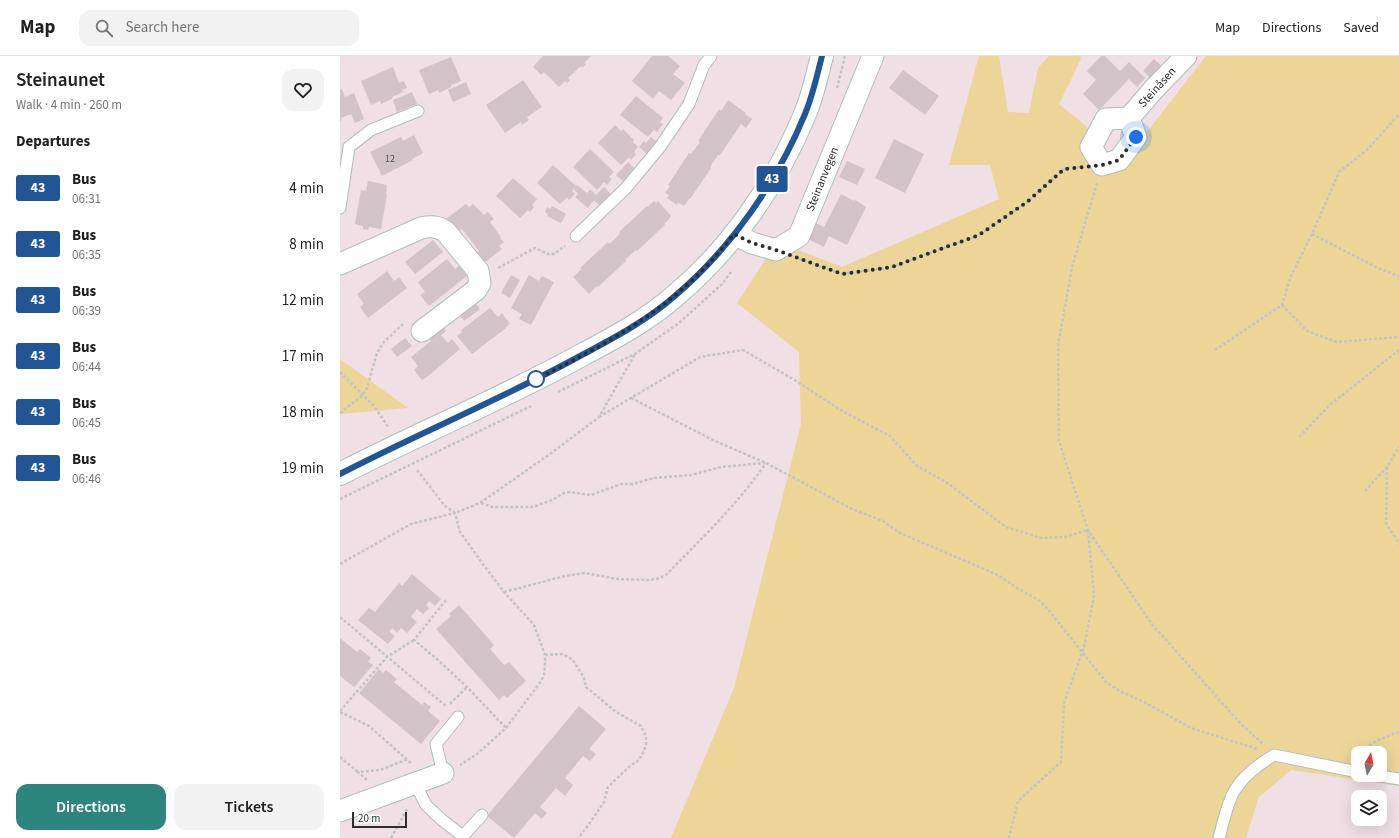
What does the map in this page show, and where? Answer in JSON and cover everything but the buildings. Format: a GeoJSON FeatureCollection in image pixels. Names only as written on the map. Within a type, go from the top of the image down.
{"type":"FeatureCollection","features":[{"type":"Feature","properties":{"kind":"main road"},"geometry":{"type":"LineString","coordinates":[[340,474],[557,369],[629,330],[676,296],[721,251],[755,206],[776,172],[805,113],[815,85],[822,56]]}},
{"type":"Feature","properties":{"kind":"street","name":"Steinanvegen"},"geometry":{"type":"LineString","coordinates":[[776,250],[799,236],[873,56]]}},
{"type":"Feature","properties":{"kind":"street","name":"Steinåsen"},"geometry":{"type":"LineString","coordinates":[[1129,118],[1136,137],[1119,160],[1102,165],[1091,147],[1106,119],[1129,118],[1154,89],[1186,56]]}},
{"type":"Feature","properties":{"kind":"street"},"geometry":{"type":"LineString","coordinates":[[340,264],[421,228],[431,226],[440,228],[446,232],[478,271],[480,282],[476,290],[414,326]]}},
{"type":"Feature","properties":{"kind":"street"},"geometry":{"type":"LineString","coordinates":[[734,234],[752,243],[776,250]]}},
{"type":"Feature","properties":{"kind":"street"},"geometry":{"type":"LineString","coordinates":[[340,811],[443,772]]}},
{"type":"Feature","properties":{"kind":"lane"},"geometry":{"type":"LineString","coordinates":[[576,236],[626,188],[660,146],[689,104],[704,65],[711,56]]}},
{"type":"Feature","properties":{"kind":"lane"},"geometry":{"type":"LineString","coordinates":[[340,208],[349,147],[371,130],[418,111]]}},
{"type":"Feature","properties":{"kind":"lane"},"geometry":{"type":"LineString","coordinates":[[443,772],[436,744],[458,717]]}},
{"type":"Feature","properties":{"kind":"lane"},"geometry":{"type":"LineString","coordinates":[[1219,838],[1234,790],[1254,768],[1274,755],[1351,771]]}},
{"type":"Feature","properties":{"kind":"lane"},"geometry":{"type":"LineString","coordinates":[[1387,777],[1399,779]]}},
{"type":"Feature","properties":{"kind":"lane"},"geometry":{"type":"LineString","coordinates":[[415,783],[426,805],[442,820],[463,836],[482,815]]}},
{"type":"Feature","properties":{"kind":"path"},"geometry":{"type":"LineString","coordinates":[[1215,350],[1282,305],[1291,276],[1312,234],[1339,172],[1368,149],[1399,114]]}},
{"type":"Feature","properties":{"kind":"path"},"geometry":{"type":"LineString","coordinates":[[776,250],[842,274],[892,267],[979,235],[1027,202],[1064,169],[1102,165],[1072,267],[1058,346],[1059,441],[1088,530],[1094,596],[1082,653],[1064,703],[1061,762],[1018,800],[1009,838]]}},
{"type":"Feature","properties":{"kind":"path"},"geometry":{"type":"LineString","coordinates":[[1312,234],[1378,268],[1399,276]]}},
{"type":"Feature","properties":{"kind":"path"},"geometry":{"type":"LineString","coordinates":[[497,269],[536,248],[548,254],[554,254],[576,236]]}},
{"type":"Feature","properties":{"kind":"path"},"geometry":{"type":"LineString","coordinates":[[1282,305],[1307,331],[1337,342],[1399,337]]}},
{"type":"Feature","properties":{"kind":"path"},"geometry":{"type":"LineString","coordinates":[[340,413],[363,395],[367,388],[377,353],[384,342],[414,326]]}},
{"type":"Feature","properties":{"kind":"path"},"geometry":{"type":"LineString","coordinates":[[340,564],[411,524],[455,513],[480,503],[550,454],[599,417],[700,357],[743,350],[844,412],[890,436],[917,466],[946,482],[1006,527],[1041,538],[1066,536],[1088,530]]}},
{"type":"Feature","properties":{"kind":"path"},"geometry":{"type":"LineString","coordinates":[[1299,437],[1330,404],[1399,350]]}},
{"type":"Feature","properties":{"kind":"path"},"geometry":{"type":"LineString","coordinates":[[599,417],[635,354]]}},
{"type":"Feature","properties":{"kind":"path"},"geometry":{"type":"LineString","coordinates":[[340,372],[374,406],[392,433]]}},
{"type":"Feature","properties":{"kind":"path"},"geometry":{"type":"LineString","coordinates":[[631,398],[713,440],[766,463],[852,509],[883,521],[900,533],[998,575],[1016,588],[1040,601],[1106,682],[1121,692],[1144,702],[1191,728],[1274,755]]}},
{"type":"Feature","properties":{"kind":"path"},"geometry":{"type":"LineString","coordinates":[[1365,491],[1387,467],[1399,447]]}},
{"type":"Feature","properties":{"kind":"path"},"geometry":{"type":"LineString","coordinates":[[480,503],[492,507],[533,507],[552,500],[564,493],[570,492],[591,494],[621,484],[632,484],[654,478],[692,475],[721,467],[766,463]]}},
{"type":"Feature","properties":{"kind":"path"},"geometry":{"type":"LineString","coordinates":[[504,592],[564,576],[585,573],[618,579],[658,579],[666,575],[728,511],[753,482],[766,463]]}},
{"type":"Feature","properties":{"kind":"path"},"geometry":{"type":"LineString","coordinates":[[1387,467],[1386,523],[1399,544]]}},
{"type":"Feature","properties":{"kind":"path"},"geometry":{"type":"LineString","coordinates":[[417,470],[444,505],[455,513],[460,532],[504,592],[534,625],[541,640],[546,666],[544,676],[539,684],[506,728],[477,754],[459,766],[443,772]]}},
{"type":"Feature","properties":{"kind":"path"},"geometry":{"type":"LineString","coordinates":[[1088,530],[1151,623],[1241,724],[1274,755]]}},
{"type":"Feature","properties":{"kind":"path"},"geometry":{"type":"LineString","coordinates":[[415,783],[414,765],[369,726],[340,712],[387,657],[414,640],[446,600]]}},
{"type":"Feature","properties":{"kind":"path"},"geometry":{"type":"LineString","coordinates":[[340,617],[446,707],[467,687]]}},
{"type":"Feature","properties":{"kind":"path"},"geometry":{"type":"LineString","coordinates":[[414,640],[467,687],[506,728]]}},
{"type":"Feature","properties":{"kind":"path"},"geometry":{"type":"LineString","coordinates":[[545,655],[563,654],[573,660],[584,678],[586,687],[616,712],[641,726],[646,736],[644,751],[639,760],[627,768],[608,787],[604,802],[588,827],[578,838]]}},
{"type":"Feature","properties":{"kind":"path"},"geometry":{"type":"LineString","coordinates":[[1342,769],[1352,756],[1378,740],[1399,732]]}},
{"type":"Feature","properties":{"kind":"path"},"geometry":{"type":"LineString","coordinates":[[340,757],[369,782]]}},
{"type":"Feature","properties":{"kind":"path"},"geometry":{"type":"LineString","coordinates":[[358,772],[380,770],[408,760]]}},
{"type":"Feature","properties":{"kind":"path"},"geometry":{"type":"LineString","coordinates":[[391,838],[407,809]]}},
{"type":"Feature","properties":{"kind":"shaded area"},"geometry":{"type":"Polygon","coordinates":[[[979,56],[999,56],[1008,112],[1029,113],[1038,68],[1049,56],[1080,56],[1081,59],[1059,104],[1086,126],[1119,168],[1206,56],[1399,56],[1399,786],[1372,782],[1387,782],[1387,746],[1351,746],[1351,779],[1291,770],[1259,797],[1246,838],[671,838],[734,688],[801,424],[799,352],[737,303],[777,242],[842,267],[999,199],[990,165],[949,165],[979,56]]]}},
{"type":"Feature","properties":{"kind":"shaded area"},"geometry":{"type":"Polygon","coordinates":[[[340,359],[408,408],[340,414],[340,359]]]}},
{"type":"Feature","properties":{"kind":"bus line","name":"43"},"geometry":{"type":"LineString","coordinates":[[340,474],[557,369],[629,330],[676,296],[721,251],[755,206],[776,172],[805,113],[815,85],[822,56]]}},
{"type":"Feature","properties":{"kind":"route"},"geometry":{"type":"LineString","coordinates":[[536,379],[532,381],[629,330],[652,314],[676,296],[699,274],[721,251],[734,234],[752,243],[842,274],[892,267],[979,235],[1027,202],[1064,169],[1102,165],[1119,160],[1136,137]]}}]}
